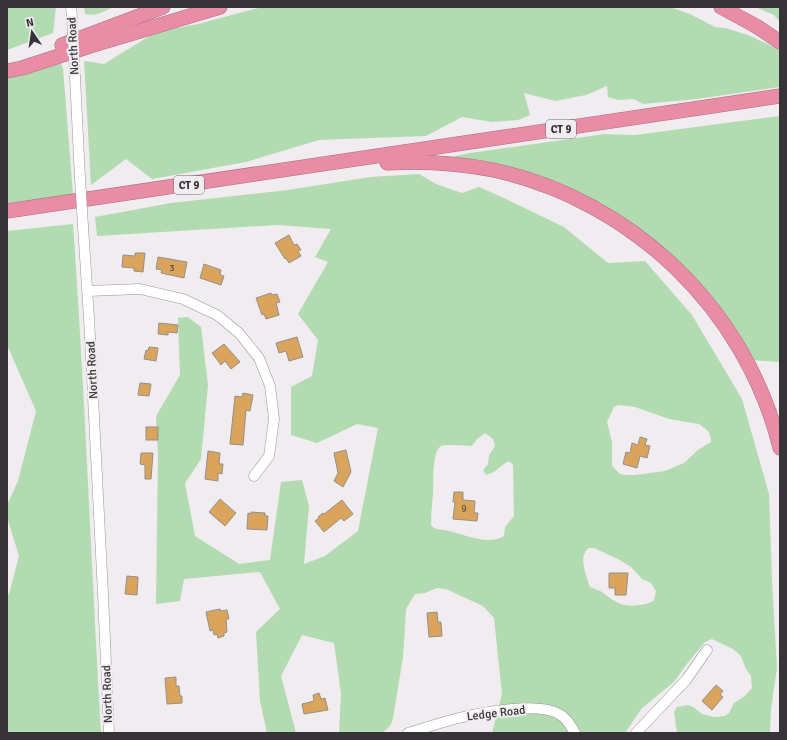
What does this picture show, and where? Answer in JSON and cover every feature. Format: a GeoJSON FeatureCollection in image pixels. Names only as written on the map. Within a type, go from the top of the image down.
{"type":"FeatureCollection","features":[{"type":"Feature","properties":{"kind":"highway"},"geometry":{"type":"LineString","coordinates":[[7,66],[163,7]]}},
{"type":"Feature","properties":{"kind":"highway"},"geometry":{"type":"LineString","coordinates":[[7,71],[22,68],[92,45],[220,7]]}},
{"type":"Feature","properties":{"kind":"highway"},"geometry":{"type":"LineString","coordinates":[[721,7],[756,26],[780,42]]}},
{"type":"Feature","properties":{"kind":"highway","name":"CT 9"},"geometry":{"type":"LineString","coordinates":[[7,212],[780,96]]}},
{"type":"Feature","properties":{"kind":"highway"},"geometry":{"type":"LineString","coordinates":[[343,162],[375,164],[433,163],[470,166],[492,170],[559,191],[618,222],[643,239],[672,264],[696,289],[722,322],[744,355],[756,379],[771,417],[780,448]]}},
{"type":"Feature","properties":{"kind":"street","name":"North Road"},"geometry":{"type":"LineString","coordinates":[[72,12],[104,594],[109,733]]}},
{"type":"Feature","properties":{"kind":"street"},"geometry":{"type":"LineString","coordinates":[[88,291],[140,289],[183,299],[217,315],[239,333],[259,358],[270,386],[274,420],[269,456],[254,476]]}},
{"type":"Feature","properties":{"kind":"street"},"geometry":{"type":"LineString","coordinates":[[636,733],[676,691],[707,650]]}},
{"type":"Feature","properties":{"kind":"street","name":"Ledge Road"},"geometry":{"type":"LineString","coordinates":[[408,733],[469,716],[507,710],[532,709],[560,714],[567,720],[575,733]]}},
{"type":"Feature","properties":{"kind":"green space"},"geometry":{"type":"Polygon","coordinates":[[[56,7],[53,33],[7,50],[7,8],[56,7]]]}},
{"type":"Feature","properties":{"kind":"green space"},"geometry":{"type":"Polygon","coordinates":[[[84,7],[113,7],[100,13],[89,15],[85,14],[84,7]]]}},
{"type":"Feature","properties":{"kind":"green space"},"geometry":{"type":"Polygon","coordinates":[[[262,7],[670,7],[690,14],[715,27],[725,28],[748,35],[780,50],[780,87],[697,99],[643,104],[634,99],[618,100],[608,97],[607,86],[586,95],[555,101],[524,93],[530,115],[518,120],[492,122],[462,117],[426,136],[319,140],[246,162],[152,179],[126,159],[91,185],[84,61],[104,64],[156,32],[198,24],[262,7]]]}},
{"type":"Feature","properties":{"kind":"green space"},"geometry":{"type":"Polygon","coordinates":[[[755,7],[780,7],[780,22],[774,15],[755,7]]]}},
{"type":"Feature","properties":{"kind":"green space"},"geometry":{"type":"Polygon","coordinates":[[[59,60],[63,68],[73,195],[7,204],[7,78],[59,60]]]}},
{"type":"Feature","properties":{"kind":"green space"},"geometry":{"type":"Polygon","coordinates":[[[780,116],[780,362],[751,360],[653,242],[616,213],[590,199],[455,160],[455,156],[470,153],[605,134],[635,135],[780,116]]]}},
{"type":"Feature","properties":{"kind":"green space"},"geometry":{"type":"Polygon","coordinates":[[[419,174],[436,184],[462,193],[479,187],[564,227],[608,263],[645,261],[692,315],[742,399],[769,494],[777,668],[771,709],[770,733],[677,733],[674,712],[677,707],[688,705],[702,714],[714,717],[725,716],[729,713],[734,703],[745,696],[752,688],[751,676],[746,669],[741,656],[733,649],[712,639],[705,642],[674,682],[642,708],[625,733],[492,733],[502,694],[494,618],[483,606],[446,589],[437,588],[425,593],[415,594],[406,609],[403,657],[391,725],[388,728],[381,733],[339,733],[341,694],[334,643],[302,635],[281,676],[296,733],[267,733],[260,701],[256,632],[280,609],[260,572],[184,579],[180,601],[156,604],[158,455],[156,416],[180,375],[178,318],[188,317],[201,327],[208,385],[201,459],[185,483],[195,536],[239,564],[270,560],[281,482],[302,480],[309,506],[304,564],[325,556],[358,531],[378,428],[357,424],[317,443],[291,435],[291,387],[312,376],[318,340],[298,314],[328,262],[315,257],[331,229],[278,225],[97,236],[95,217],[171,203],[288,190],[370,177],[419,174]],[[618,405],[614,407],[607,422],[612,442],[612,466],[620,474],[635,475],[665,471],[684,463],[698,450],[711,442],[708,431],[699,424],[669,419],[635,407],[618,405]],[[485,433],[477,439],[472,446],[443,445],[438,450],[434,461],[431,525],[434,528],[451,531],[478,539],[498,539],[504,536],[505,527],[514,516],[513,465],[510,462],[507,462],[494,472],[486,475],[483,470],[488,464],[489,455],[495,446],[493,439],[485,433]],[[589,548],[585,552],[583,561],[590,587],[601,591],[615,601],[624,605],[640,605],[654,600],[656,591],[651,583],[642,579],[631,567],[620,560],[594,548],[589,548]]]}},
{"type":"Feature","properties":{"kind":"green space"},"geometry":{"type":"Polygon","coordinates":[[[73,224],[101,733],[7,733],[7,595],[9,594],[19,556],[7,517],[7,505],[18,481],[36,411],[7,345],[7,231],[73,224]]]}},
{"type":"Feature","properties":{"kind":"building"},"geometry":{"type":"Polygon","coordinates":[[[289,235],[294,245],[297,244],[301,250],[298,251],[301,256],[289,263],[275,243],[289,235]]]}},
{"type":"Feature","properties":{"kind":"building"},"geometry":{"type":"Polygon","coordinates":[[[135,253],[145,253],[143,272],[134,271],[134,268],[122,267],[123,255],[135,256],[135,253]]]}},
{"type":"Feature","properties":{"kind":"building"},"geometry":{"type":"Polygon","coordinates":[[[158,257],[187,262],[184,278],[161,273],[162,270],[156,269],[158,257]]]}},
{"type":"Feature","properties":{"kind":"building"},"geometry":{"type":"Polygon","coordinates":[[[204,264],[221,270],[220,275],[224,276],[221,285],[200,278],[204,264]]]}},
{"type":"Feature","properties":{"kind":"building"},"geometry":{"type":"Polygon","coordinates":[[[271,293],[272,295],[277,294],[280,302],[276,303],[279,315],[266,319],[264,314],[262,315],[256,298],[271,293]]]}},
{"type":"Feature","properties":{"kind":"building"},"geometry":{"type":"Polygon","coordinates":[[[159,323],[178,325],[177,333],[168,332],[168,335],[158,334],[159,323]]]}},
{"type":"Feature","properties":{"kind":"building"},"geometry":{"type":"Polygon","coordinates":[[[297,337],[303,357],[289,361],[286,351],[279,353],[276,343],[297,337]]]}},
{"type":"Feature","properties":{"kind":"building"},"geometry":{"type":"Polygon","coordinates":[[[224,344],[240,362],[231,369],[225,361],[221,365],[212,353],[224,344]]]}},
{"type":"Feature","properties":{"kind":"building"},"geometry":{"type":"Polygon","coordinates":[[[149,347],[158,348],[156,361],[144,359],[146,350],[148,351],[149,347]]]}},
{"type":"Feature","properties":{"kind":"building"},"geometry":{"type":"Polygon","coordinates":[[[140,383],[151,384],[149,396],[138,395],[140,383]]]}},
{"type":"Feature","properties":{"kind":"building"},"geometry":{"type":"Polygon","coordinates":[[[243,393],[253,395],[250,411],[246,410],[243,445],[230,444],[235,396],[242,397],[243,393]]]}},
{"type":"Feature","properties":{"kind":"building"},"geometry":{"type":"Polygon","coordinates":[[[146,427],[158,427],[158,440],[146,440],[146,427]]]}},
{"type":"Feature","properties":{"kind":"building"},"geometry":{"type":"Polygon","coordinates":[[[640,437],[647,439],[645,445],[650,446],[647,458],[640,456],[637,468],[623,464],[626,452],[630,453],[632,443],[638,445],[640,437]]]}},
{"type":"Feature","properties":{"kind":"building"},"geometry":{"type":"Polygon","coordinates":[[[346,450],[351,472],[343,487],[334,481],[338,473],[334,453],[346,450]]]}},
{"type":"Feature","properties":{"kind":"building"},"geometry":{"type":"Polygon","coordinates":[[[208,451],[220,453],[219,464],[223,464],[222,474],[218,473],[218,481],[205,479],[208,451]]]}},
{"type":"Feature","properties":{"kind":"building"},"geometry":{"type":"Polygon","coordinates":[[[141,453],[153,453],[151,479],[145,479],[145,465],[140,464],[141,453]]]}},
{"type":"Feature","properties":{"kind":"building"},"geometry":{"type":"Polygon","coordinates":[[[454,492],[463,492],[463,500],[475,501],[474,513],[478,513],[477,521],[453,519],[455,502],[453,502],[454,492]]]}},
{"type":"Feature","properties":{"kind":"building"},"geometry":{"type":"Polygon","coordinates":[[[220,499],[236,513],[225,526],[209,512],[220,499]]]}},
{"type":"Feature","properties":{"kind":"building"},"geometry":{"type":"Polygon","coordinates":[[[342,500],[353,514],[344,521],[341,518],[324,532],[315,521],[323,513],[324,514],[342,500]]]}},
{"type":"Feature","properties":{"kind":"building"},"geometry":{"type":"Polygon","coordinates":[[[251,512],[265,513],[265,516],[268,516],[267,530],[247,529],[248,513],[251,514],[251,512]]]}},
{"type":"Feature","properties":{"kind":"building"},"geometry":{"type":"Polygon","coordinates":[[[609,573],[628,573],[626,595],[615,595],[615,588],[609,588],[609,573]]]}},
{"type":"Feature","properties":{"kind":"building"},"geometry":{"type":"Polygon","coordinates":[[[127,576],[138,577],[137,595],[125,594],[127,576]]]}},
{"type":"Feature","properties":{"kind":"building"},"geometry":{"type":"Polygon","coordinates":[[[220,609],[221,611],[227,610],[229,619],[226,619],[227,632],[224,633],[224,636],[218,638],[217,634],[214,635],[213,630],[210,631],[206,612],[220,609]]]}},
{"type":"Feature","properties":{"kind":"building"},"geometry":{"type":"Polygon","coordinates":[[[437,612],[438,622],[441,622],[442,636],[429,637],[427,613],[437,612]]]}},
{"type":"Feature","properties":{"kind":"building"},"geometry":{"type":"Polygon","coordinates":[[[176,677],[176,686],[179,686],[180,696],[182,696],[182,703],[167,704],[165,678],[176,677]]]}},
{"type":"Feature","properties":{"kind":"building"},"geometry":{"type":"Polygon","coordinates":[[[716,685],[723,691],[720,695],[723,697],[712,710],[702,701],[716,685]]]}},
{"type":"Feature","properties":{"kind":"building"},"geometry":{"type":"Polygon","coordinates":[[[319,693],[321,699],[325,698],[328,710],[304,714],[302,704],[314,701],[313,695],[319,693]]]}}]}
